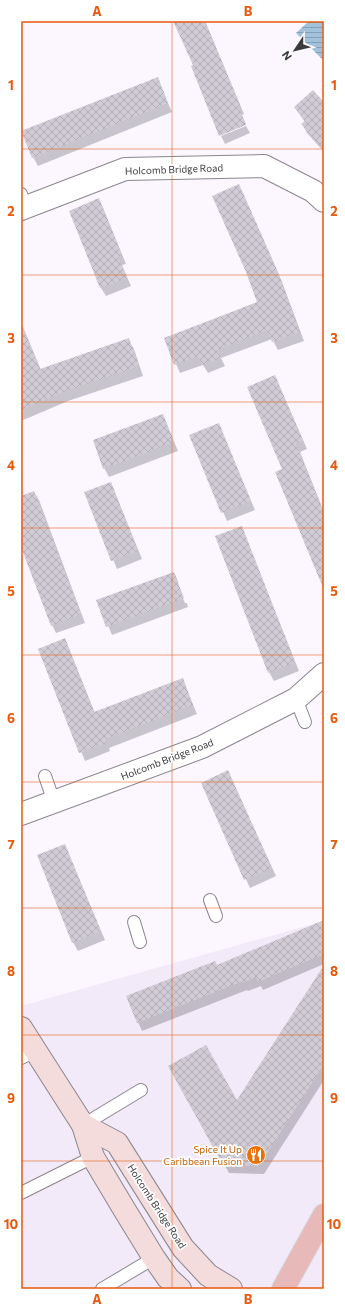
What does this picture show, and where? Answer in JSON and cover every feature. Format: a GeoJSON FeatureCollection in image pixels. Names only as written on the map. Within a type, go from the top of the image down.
{"type":"FeatureCollection","features":[{"type":"Feature","properties":{"kind":"main road","name":"Holcomb Bridge Road"},"geometry":{"type":"LineString","coordinates":[[21,1028],[28,1054],[83,1125],[93,1157],[154,1258],[168,1278],[180,1289]]}},
{"type":"Feature","properties":{"kind":"main road","name":"Holcomb Bridge Road"},"geometry":{"type":"LineString","coordinates":[[83,1125],[117,1143],[183,1248],[208,1275],[231,1289]]}},
{"type":"Feature","properties":{"kind":"main road"},"geometry":{"type":"LineString","coordinates":[[283,1289],[324,1215]]}},
{"type":"Feature","properties":{"kind":"street","name":"Holcomb Bridge Road"},"geometry":{"type":"LineString","coordinates":[[23,203],[125,169],[264,166],[313,190],[324,202]]}},
{"type":"Feature","properties":{"kind":"street","name":"Holcomb Bridge Road"},"geometry":{"type":"LineString","coordinates":[[21,814],[202,747],[296,699],[324,674]]}},
{"type":"Feature","properties":{"kind":"lane"},"geometry":{"type":"LineString","coordinates":[[296,699],[304,722]]}},
{"type":"Feature","properties":{"kind":"lane"},"geometry":{"type":"LineString","coordinates":[[44,776],[54,802]]}},
{"type":"Feature","properties":{"kind":"lane"},"geometry":{"type":"LineString","coordinates":[[210,900],[216,916]]}},
{"type":"Feature","properties":{"kind":"lane"},"geometry":{"type":"LineString","coordinates":[[134,922],[140,942]]}},
{"type":"Feature","properties":{"kind":"lane"},"geometry":{"type":"LineString","coordinates":[[83,1125],[141,1090]]}},
{"type":"Feature","properties":{"kind":"lane"},"geometry":{"type":"LineString","coordinates":[[21,1193],[93,1157]]}},
{"type":"Feature","properties":{"kind":"lane"},"geometry":{"type":"LineString","coordinates":[[102,1289],[154,1258]]}},
{"type":"Feature","properties":{"kind":"shaded area"},"geometry":{"type":"Polygon","coordinates":[[[324,921],[324,1289],[21,1289],[21,1006],[324,921]]]}},
{"type":"Feature","properties":{"kind":"water"},"geometry":{"type":"Polygon","coordinates":[[[309,21],[324,22],[324,61],[296,33],[309,21]]]}},
{"type":"Feature","properties":{"kind":"building"},"geometry":{"type":"Polygon","coordinates":[[[173,21],[205,21],[240,105],[238,106],[246,125],[219,136],[191,66],[193,65],[173,21]]]}},
{"type":"Feature","properties":{"kind":"building"},"geometry":{"type":"Polygon","coordinates":[[[158,77],[168,103],[32,158],[21,131],[158,77]]]}},
{"type":"Feature","properties":{"kind":"building"},"geometry":{"type":"Polygon","coordinates":[[[313,90],[324,102],[324,150],[301,124],[305,121],[294,107],[313,90]]]}},
{"type":"Feature","properties":{"kind":"building"},"geometry":{"type":"Polygon","coordinates":[[[239,184],[278,272],[300,332],[272,342],[267,330],[217,350],[221,358],[202,365],[198,356],[174,365],[164,338],[257,302],[246,272],[212,196],[239,184]]]}},
{"type":"Feature","properties":{"kind":"building"},"geometry":{"type":"Polygon","coordinates":[[[99,198],[122,255],[118,257],[127,278],[100,288],[69,211],[99,198]]]}},
{"type":"Feature","properties":{"kind":"building"},"geometry":{"type":"Polygon","coordinates":[[[21,324],[40,369],[129,338],[139,366],[63,392],[21,410],[21,324]]]}},
{"type":"Feature","properties":{"kind":"building"},"geometry":{"type":"Polygon","coordinates":[[[275,375],[303,441],[296,444],[324,513],[324,590],[275,472],[282,469],[247,387],[275,375]]]}},
{"type":"Feature","properties":{"kind":"building"},"geometry":{"type":"Polygon","coordinates":[[[163,414],[174,442],[103,469],[93,440],[163,414]]]}},
{"type":"Feature","properties":{"kind":"building"},"geometry":{"type":"Polygon","coordinates":[[[219,423],[251,501],[221,513],[189,435],[219,423]]]}},
{"type":"Feature","properties":{"kind":"building"},"geometry":{"type":"Polygon","coordinates":[[[111,482],[138,551],[111,561],[84,492],[111,482]]]}},
{"type":"Feature","properties":{"kind":"building"},"geometry":{"type":"Polygon","coordinates":[[[34,491],[81,614],[51,626],[21,547],[21,496],[34,491]]]}},
{"type":"Feature","properties":{"kind":"building"},"geometry":{"type":"Polygon","coordinates":[[[242,526],[295,662],[268,673],[215,536],[242,526]]]}},
{"type":"Feature","properties":{"kind":"building"},"geometry":{"type":"Polygon","coordinates":[[[174,572],[184,598],[106,627],[96,600],[174,572]]]}},
{"type":"Feature","properties":{"kind":"building"},"geometry":{"type":"Polygon","coordinates":[[[65,638],[94,712],[183,678],[193,705],[105,739],[107,743],[79,753],[38,649],[65,638]]]}},
{"type":"Feature","properties":{"kind":"building"},"geometry":{"type":"Polygon","coordinates":[[[228,770],[272,868],[244,880],[201,783],[228,770]]]}},
{"type":"Feature","properties":{"kind":"building"},"geometry":{"type":"Polygon","coordinates":[[[65,844],[101,931],[72,943],[37,855],[65,844]]]}},
{"type":"Feature","properties":{"kind":"building"},"geometry":{"type":"Polygon","coordinates":[[[324,920],[324,954],[258,982],[256,977],[242,983],[241,982],[137,1023],[126,996],[215,961],[217,965],[324,920]]]}},
{"type":"Feature","properties":{"kind":"building"},"geometry":{"type":"Polygon","coordinates":[[[324,965],[324,1064],[259,1166],[223,1165],[168,1066],[206,1045],[237,1100],[324,965]]]}},
{"type":"Feature","properties":{"kind":"place","name":"Spice It Up Caribbean Fusion"},"geometry":{"type":"Point","coordinates":[256,1155]}}]}
